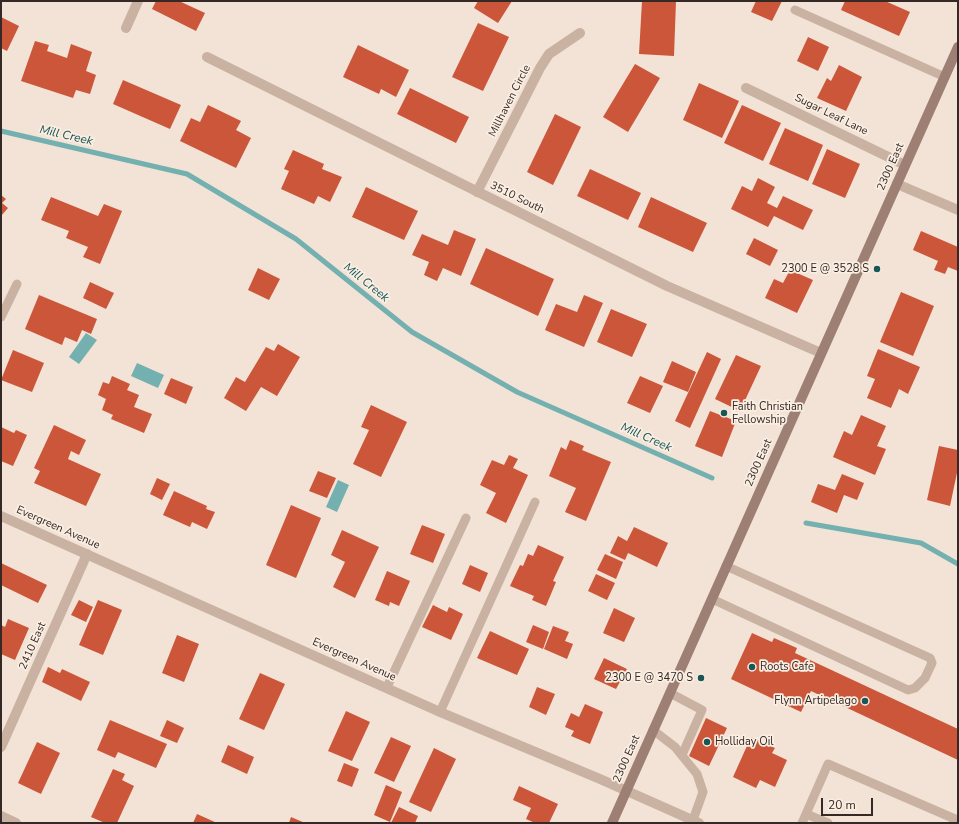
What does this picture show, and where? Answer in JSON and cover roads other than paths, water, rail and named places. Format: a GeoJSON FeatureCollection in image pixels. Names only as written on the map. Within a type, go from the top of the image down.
{"type":"FeatureCollection","features":[{"type":"Feature","properties":{"kind":"main road","name":"2300 East"},"geometry":{"type":"LineString","coordinates":[[612,823],[958,47]]}},
{"type":"Feature","properties":{"kind":"street"},"geometry":{"type":"LineString","coordinates":[[126,28],[138,1]]}},
{"type":"Feature","properties":{"kind":"street","name":"Millhaven Circle"},"geometry":{"type":"LineString","coordinates":[[477,192],[540,68],[549,54],[580,33]]}},
{"type":"Feature","properties":{"kind":"street","name":"3510 South"},"geometry":{"type":"LineString","coordinates":[[206,57],[667,286],[821,353]]}},
{"type":"Feature","properties":{"kind":"street","name":"Sugar Leaf Lane"},"geometry":{"type":"LineString","coordinates":[[746,88],[905,165]]}},
{"type":"Feature","properties":{"kind":"street"},"geometry":{"type":"LineString","coordinates":[[897,184],[958,210]]}},
{"type":"Feature","properties":{"kind":"street","name":"Evergreen Avenue"},"geometry":{"type":"LineString","coordinates":[[1,516],[387,687],[440,712],[696,822]]}},
{"type":"Feature","properties":{"kind":"street","name":"2410 East"},"geometry":{"type":"LineString","coordinates":[[1,747],[87,554]]}},
{"type":"Feature","properties":{"kind":"street"},"geometry":{"type":"LineString","coordinates":[[1,816],[16,823]]}},
{"type":"Feature","properties":{"kind":"lane"},"geometry":{"type":"LineString","coordinates":[[795,10],[945,77]]}},
{"type":"Feature","properties":{"kind":"lane"},"geometry":{"type":"LineString","coordinates":[[1,318],[17,284]]}},
{"type":"Feature","properties":{"kind":"lane"},"geometry":{"type":"LineString","coordinates":[[440,712],[535,502]]}},
{"type":"Feature","properties":{"kind":"lane"},"geometry":{"type":"LineString","coordinates":[[387,687],[466,518]]}},
{"type":"Feature","properties":{"kind":"lane"},"geometry":{"type":"LineString","coordinates":[[712,599],[908,690],[915,688],[925,678],[932,663],[930,658],[726,566]]}},
{"type":"Feature","properties":{"kind":"lane"},"geometry":{"type":"LineString","coordinates":[[670,693],[702,710],[682,755]]}},
{"type":"Feature","properties":{"kind":"lane"},"geometry":{"type":"LineString","coordinates":[[653,730],[682,755],[697,774],[703,792],[696,822]]}},
{"type":"Feature","properties":{"kind":"lane"},"geometry":{"type":"LineString","coordinates":[[802,823],[828,764],[955,820],[953,823]]}},
{"type":"Feature","properties":{"kind":"lane"},"geometry":{"type":"LineString","coordinates":[[806,814],[828,823]]}},
{"type":"Feature","properties":{"kind":"water"},"geometry":{"type":"Polygon","coordinates":[[[86,333],[97,340],[79,364],[69,357],[86,333]]]}},
{"type":"Feature","properties":{"kind":"water"},"geometry":{"type":"Polygon","coordinates":[[[137,363],[164,375],[158,388],[131,376],[137,363]]]}},
{"type":"Feature","properties":{"kind":"water"},"geometry":{"type":"Polygon","coordinates":[[[338,480],[349,485],[337,512],[326,507],[338,480]]]}},
{"type":"Feature","properties":{"kind":"waterway","name":"Mill Creek"},"geometry":{"type":"LineString","coordinates":[[1,131],[187,174],[296,239],[412,332],[517,392],[712,478]]}},
{"type":"Feature","properties":{"kind":"waterway","name":"Mill Creek"},"geometry":{"type":"LineString","coordinates":[[806,523],[921,543],[958,564]]}},
{"type":"Feature","properties":{"kind":"place","name":"2300 E @ 3528 S"},"geometry":{"type":"Point","coordinates":[877,269]}},
{"type":"Feature","properties":{"kind":"place","name":"Faith Christian Fellowship"},"geometry":{"type":"Point","coordinates":[724,413]}},
{"type":"Feature","properties":{"kind":"place","name":"Roots Cafe"},"geometry":{"type":"Point","coordinates":[752,667]}},
{"type":"Feature","properties":{"kind":"place","name":"2300 E @ 3470 S"},"geometry":{"type":"Point","coordinates":[701,678]}},
{"type":"Feature","properties":{"kind":"place","name":"Flynn Artipelago"},"geometry":{"type":"Point","coordinates":[865,701]}},
{"type":"Feature","properties":{"kind":"place","name":"Holliday Oil"},"geometry":{"type":"Point","coordinates":[707,742]}}]}
